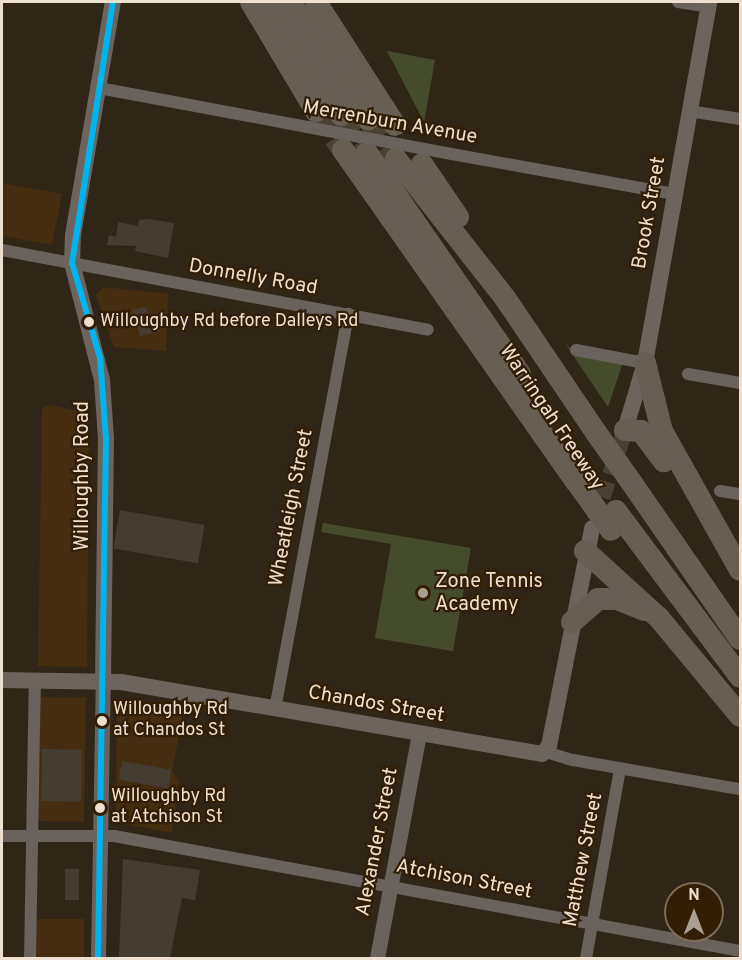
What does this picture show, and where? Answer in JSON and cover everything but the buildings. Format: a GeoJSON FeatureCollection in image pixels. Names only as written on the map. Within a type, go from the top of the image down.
{"type":"FeatureCollection","features":[{"type":"Feature","properties":{"kind":"highway"},"geometry":{"type":"LineString","coordinates":[[251,2],[312,119]]}},
{"type":"Feature","properties":{"kind":"highway"},"geometry":{"type":"LineString","coordinates":[[271,2],[341,115]]}},
{"type":"Feature","properties":{"kind":"highway"},"geometry":{"type":"LineString","coordinates":[[290,2],[368,119]]}},
{"type":"Feature","properties":{"kind":"highway"},"geometry":{"type":"LineString","coordinates":[[316,2],[395,125]]}},
{"type":"Feature","properties":{"kind":"highway"},"geometry":{"type":"LineString","coordinates":[[343,150],[579,474]]}},
{"type":"Feature","properties":{"kind":"highway","name":"Warringah Freeway"},"geometry":{"type":"LineString","coordinates":[[367,153],[579,474],[606,523],[665,582],[741,678]]}},
{"type":"Feature","properties":{"kind":"highway","name":"Warringah Freeway"},"geometry":{"type":"LineString","coordinates":[[396,159],[505,298],[741,639]]}},
{"type":"Feature","properties":{"kind":"highway"},"geometry":{"type":"LineString","coordinates":[[422,164],[504,283],[505,298]]}},
{"type":"Feature","properties":{"kind":"highway"},"geometry":{"type":"LineString","coordinates":[[645,363],[662,431],[711,521],[741,570]]}},
{"type":"Feature","properties":{"kind":"highway"},"geometry":{"type":"LineString","coordinates":[[625,430],[646,435],[700,515],[711,521]]}},
{"type":"Feature","properties":{"kind":"highway"},"geometry":{"type":"LineString","coordinates":[[585,551],[658,618],[741,716]]}},
{"type":"Feature","properties":{"kind":"highway"},"geometry":{"type":"LineString","coordinates":[[572,622],[590,603],[606,598],[658,618]]}},
{"type":"Feature","properties":{"kind":"main road","name":"Willoughby Road"},"geometry":{"type":"LineString","coordinates":[[103,682],[102,380],[72,263],[113,2]]}},
{"type":"Feature","properties":{"kind":"main road","name":"Brook Street"},"geometry":{"type":"LineString","coordinates":[[625,430],[645,363],[709,4]]}},
{"type":"Feature","properties":{"kind":"main road"},"geometry":{"type":"LineString","coordinates":[[546,752],[585,551],[606,523]]}},
{"type":"Feature","properties":{"kind":"main road","name":"Chandos Street"},"geometry":{"type":"LineString","coordinates":[[2,680],[103,682],[275,709],[532,754],[546,752]]}},
{"type":"Feature","properties":{"kind":"street"},"geometry":{"type":"LineString","coordinates":[[678,2],[709,4]]}},
{"type":"Feature","properties":{"kind":"street","name":"Merrenburn Avenue"},"geometry":{"type":"LineString","coordinates":[[99,88],[312,119],[446,153],[675,194]]}},
{"type":"Feature","properties":{"kind":"street"},"geometry":{"type":"LineString","coordinates":[[689,111],[734,118]]}},
{"type":"Feature","properties":{"kind":"street","name":"Donnelly Road"},"geometry":{"type":"LineString","coordinates":[[2,250],[428,330]]}},
{"type":"Feature","properties":{"kind":"street","name":"Wheatleigh Street"},"geometry":{"type":"LineString","coordinates":[[275,709],[348,314]]}},
{"type":"Feature","properties":{"kind":"street"},"geometry":{"type":"LineString","coordinates":[[576,350],[645,363]]}},
{"type":"Feature","properties":{"kind":"street"},"geometry":{"type":"LineString","coordinates":[[688,374],[741,383]]}},
{"type":"Feature","properties":{"kind":"street"},"geometry":{"type":"LineString","coordinates":[[720,491],[741,494]]}},
{"type":"Feature","properties":{"kind":"street"},"geometry":{"type":"LineString","coordinates":[[30,958],[34,681]]}},
{"type":"Feature","properties":{"kind":"street","name":"Willoughby Road"},"geometry":{"type":"LineString","coordinates":[[98,958],[103,682]]}},
{"type":"Feature","properties":{"kind":"street","name":"Alexander Street"},"geometry":{"type":"LineString","coordinates":[[378,958],[419,734]]}},
{"type":"Feature","properties":{"kind":"street","name":"Chandos Street"},"geometry":{"type":"LineString","coordinates":[[546,752],[620,769],[741,789]]}},
{"type":"Feature","properties":{"kind":"street","name":"Matthew Street"},"geometry":{"type":"LineString","coordinates":[[586,958],[620,769]]}},
{"type":"Feature","properties":{"kind":"street","name":"Atchison Street"},"geometry":{"type":"LineString","coordinates":[[2,836],[100,835],[741,951]]}},
{"type":"Feature","properties":{"kind":"shaded area"},"geometry":{"type":"Polygon","coordinates":[[[2,183],[62,194],[52,245],[2,236],[2,183]]]}},
{"type":"Feature","properties":{"kind":"shaded area"},"geometry":{"type":"Polygon","coordinates":[[[103,287],[168,294],[166,351],[114,347],[96,295],[103,287]]]}},
{"type":"Feature","properties":{"kind":"shaded area"},"geometry":{"type":"Polygon","coordinates":[[[48,405],[89,413],[87,667],[38,666],[42,409],[48,405]]]}},
{"type":"Feature","properties":{"kind":"shaded area"},"geometry":{"type":"Polygon","coordinates":[[[38,697],[86,698],[84,822],[36,821],[38,697]]]}},
{"type":"Feature","properties":{"kind":"shaded area"},"geometry":{"type":"Polygon","coordinates":[[[117,698],[184,710],[172,772],[179,782],[172,833],[116,822],[117,698]]]}},
{"type":"Feature","properties":{"kind":"shaded area"},"geometry":{"type":"Polygon","coordinates":[[[36,919],[84,919],[84,958],[36,958],[36,919]]]}},
{"type":"Feature","properties":{"kind":"green space"},"geometry":{"type":"Polygon","coordinates":[[[387,51],[435,60],[424,122],[387,51]]]}},
{"type":"Feature","properties":{"kind":"green space"},"geometry":{"type":"Polygon","coordinates":[[[564,342],[574,352],[623,362],[608,407],[564,342]]]}},
{"type":"Feature","properties":{"kind":"green space","name":"Zone Tennis Academy"},"geometry":{"type":"Polygon","coordinates":[[[323,523],[471,548],[453,651],[375,638],[391,544],[321,532],[323,523]]]}},
{"type":"Feature","properties":{"kind":"tunnel"},"geometry":{"type":"LineString","coordinates":[[316,111],[343,150]]}},
{"type":"Feature","properties":{"kind":"tunnel"},"geometry":{"type":"LineString","coordinates":[[341,115],[367,153]]}},
{"type":"Feature","properties":{"kind":"tunnel"},"geometry":{"type":"LineString","coordinates":[[368,119],[396,159]]}},
{"type":"Feature","properties":{"kind":"tunnel"},"geometry":{"type":"LineString","coordinates":[[595,520],[625,430]]}},
{"type":"Feature","properties":{"kind":"transit line"},"geometry":{"type":"LineString","coordinates":[[98,958],[106,439],[100,358],[72,263],[113,2]]}},
{"type":"Feature","properties":{"kind":"place","name":"Willoughby Rd before Dalleys Rd"},"geometry":{"type":"Point","coordinates":[89,322]}},
{"type":"Feature","properties":{"kind":"place","name":"Zone Tennis Academy"},"geometry":{"type":"Point","coordinates":[423,593]}},
{"type":"Feature","properties":{"kind":"place","name":"Willoughby Rd at Chandos St"},"geometry":{"type":"Point","coordinates":[102,721]}},
{"type":"Feature","properties":{"kind":"place","name":"Willoughby Rd at Atchison St"},"geometry":{"type":"Point","coordinates":[100,808]}}]}
